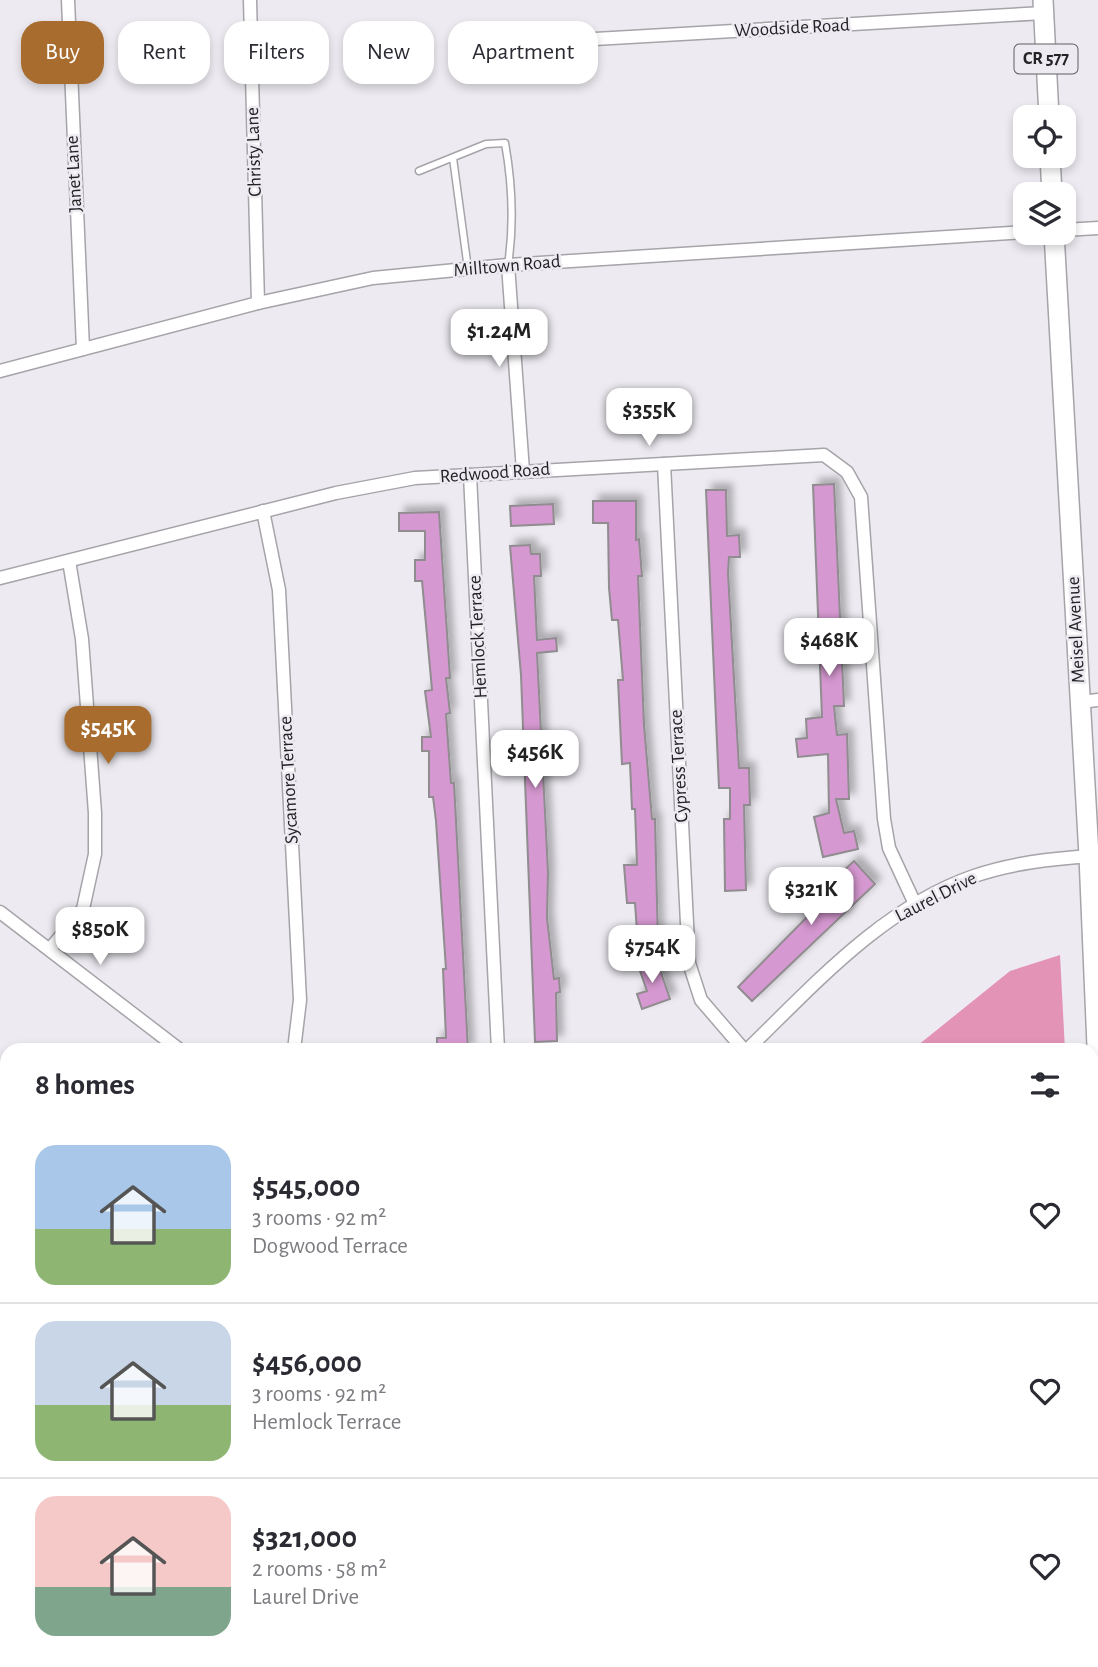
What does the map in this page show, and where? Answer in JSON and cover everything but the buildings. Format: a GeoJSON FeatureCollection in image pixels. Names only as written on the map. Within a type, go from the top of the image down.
{"type":"FeatureCollection","features":[{"type":"Feature","properties":{"kind":"main road","name":"CR 577"},"geometry":{"type":"LineString","coordinates":[[1043,7],[1048,105]]}},
{"type":"Feature","properties":{"kind":"main road","name":"Meisel Avenue"},"geometry":{"type":"LineString","coordinates":[[1055,245],[1089,701],[1089,856],[1097,1043]]}},
{"type":"Feature","properties":{"kind":"street","name":"Janet Lane"},"geometry":{"type":"LineString","coordinates":[[68,0],[83,349]]}},
{"type":"Feature","properties":{"kind":"street","name":"Christy Lane"},"geometry":{"type":"LineString","coordinates":[[250,0],[258,303]]}},
{"type":"Feature","properties":{"kind":"street","name":"Woodside Road"},"geometry":{"type":"LineString","coordinates":[[598,38],[1043,7]]}},
{"type":"Feature","properties":{"kind":"street"},"geometry":{"type":"LineString","coordinates":[[1076,229],[1098,228]]}},
{"type":"Feature","properties":{"kind":"street","name":"Milltown Road"},"geometry":{"type":"LineString","coordinates":[[0,371],[258,303],[373,278],[508,265],[1013,233]]}},
{"type":"Feature","properties":{"kind":"street"},"geometry":{"type":"LineString","coordinates":[[508,265],[523,471]]}},
{"type":"Feature","properties":{"kind":"street","name":"Redwood Road"},"geometry":{"type":"LineString","coordinates":[[0,578],[336,493],[415,478],[824,455],[836,462],[855,484],[863,511],[884,819],[889,848],[915,904]]}},
{"type":"Feature","properties":{"kind":"street","name":"Cypress Terrace"},"geometry":{"type":"LineString","coordinates":[[664,464],[689,963],[701,1000],[740,1043]]}},
{"type":"Feature","properties":{"kind":"street","name":"Hemlock Terrace"},"geometry":{"type":"LineString","coordinates":[[470,475],[498,1043]]}},
{"type":"Feature","properties":{"kind":"street","name":"Sycamore Terrace"},"geometry":{"type":"LineString","coordinates":[[263,511],[279,590],[300,1000],[295,1043]]}},
{"type":"Feature","properties":{"kind":"street"},"geometry":{"type":"LineString","coordinates":[[50,949],[83,909],[95,853],[95,813],[82,639],[69,561]]}},
{"type":"Feature","properties":{"kind":"street","name":"Laurel Drive"},"geometry":{"type":"LineString","coordinates":[[753,1043],[859,943],[915,904],[972,877],[1000,869],[1039,860],[1089,856]]}},
{"type":"Feature","properties":{"kind":"street"},"geometry":{"type":"LineString","coordinates":[[0,912],[171,1043]]}},
{"type":"Feature","properties":{"kind":"lane"},"geometry":{"type":"LineString","coordinates":[[419,171],[486,144],[505,143],[510,169],[512,242],[508,265]]}},
{"type":"Feature","properties":{"kind":"lane"},"geometry":{"type":"LineString","coordinates":[[453,158],[468,269]]}},
{"type":"Feature","properties":{"kind":"shaded area"},"geometry":{"type":"Polygon","coordinates":[[[1060,955],[1065,1043],[921,1043],[1010,971],[1060,955]]]}}]}
